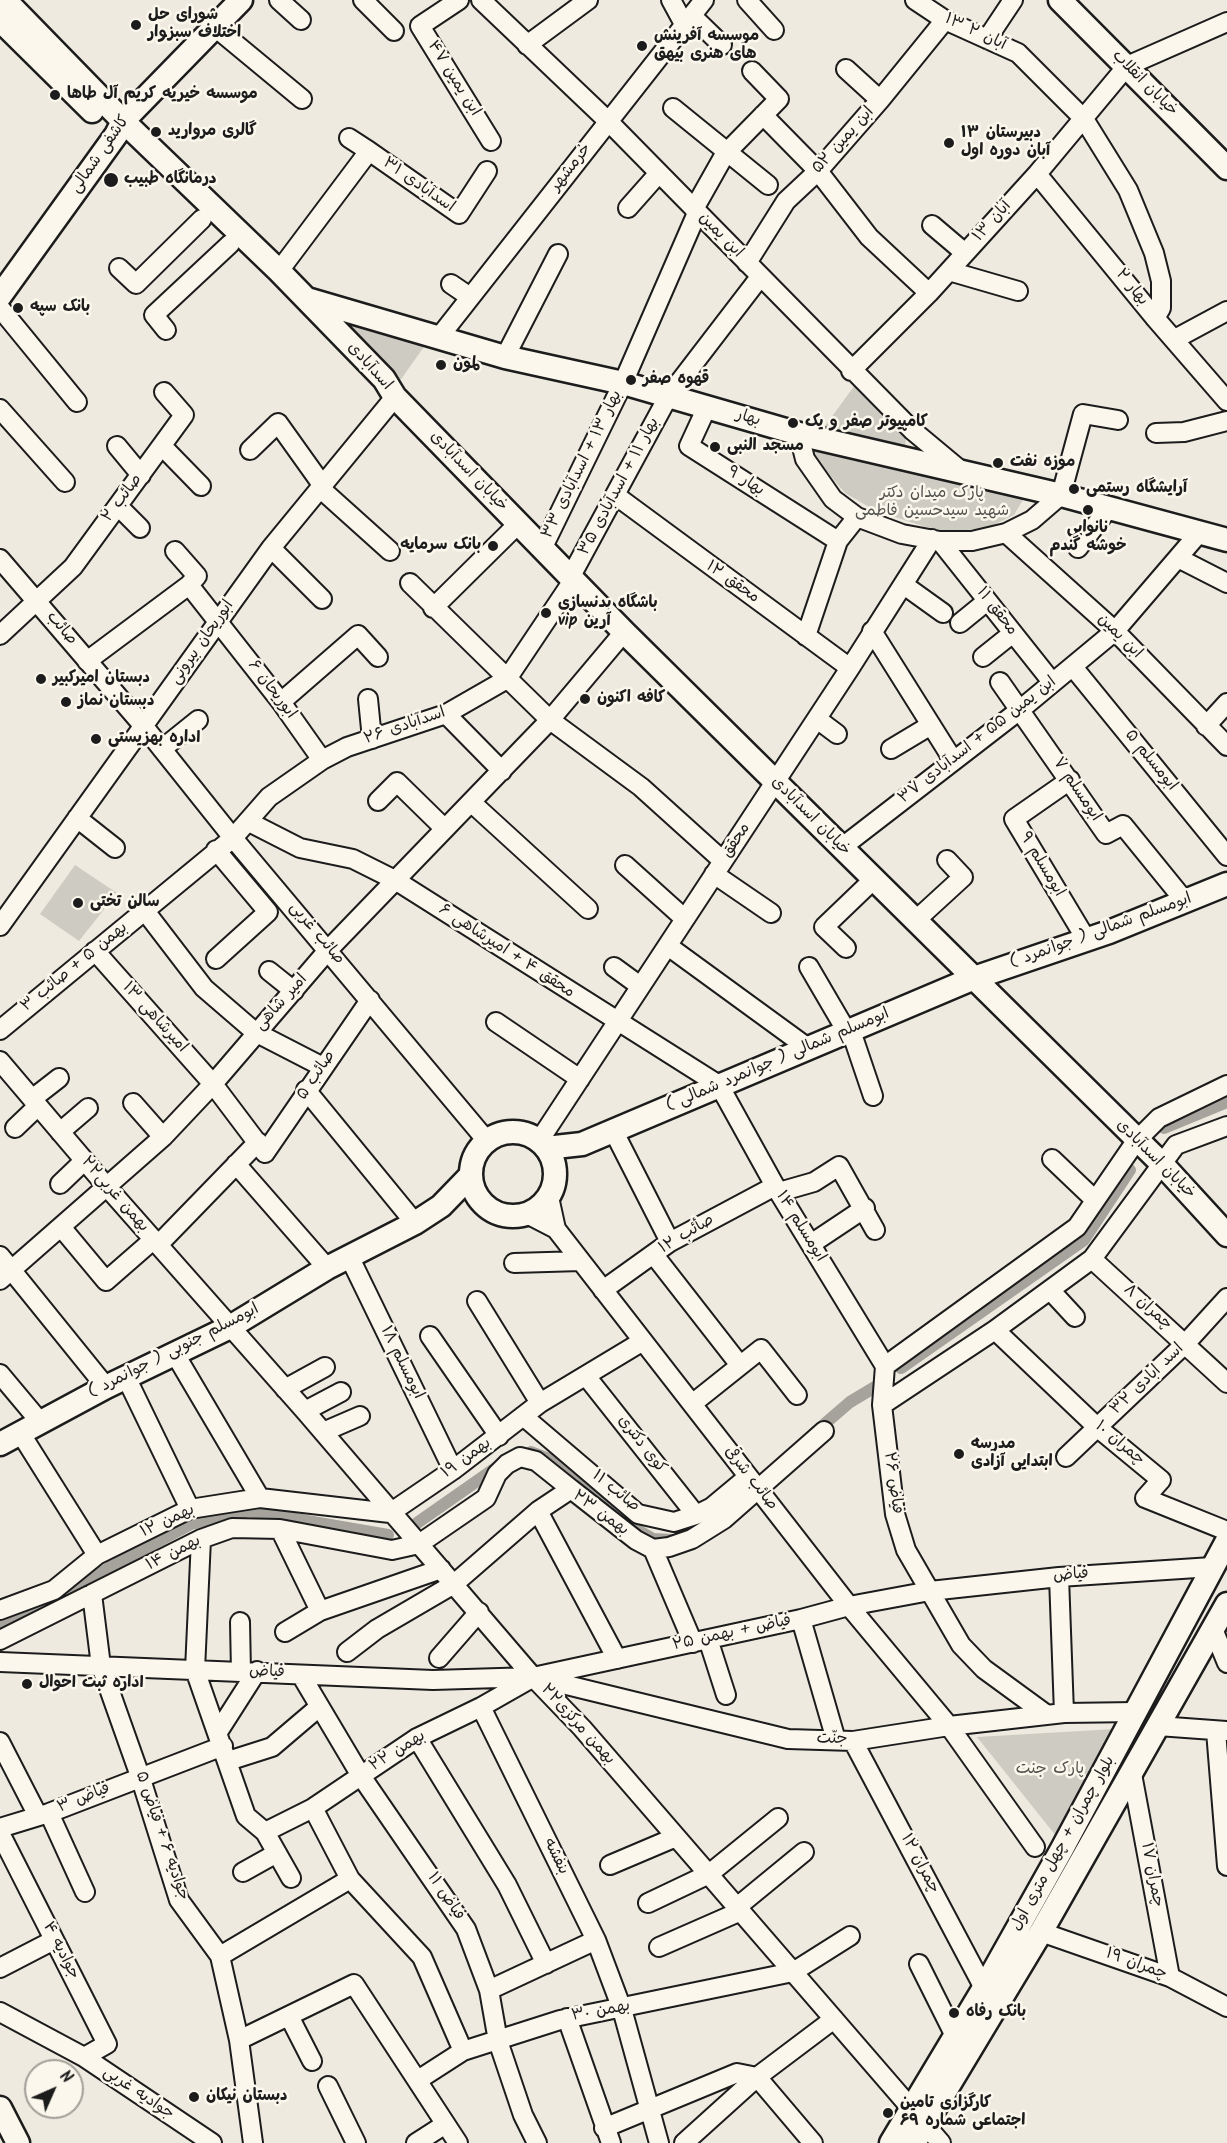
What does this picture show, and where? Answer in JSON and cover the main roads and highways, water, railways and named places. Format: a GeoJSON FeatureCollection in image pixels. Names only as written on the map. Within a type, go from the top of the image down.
{"type":"FeatureCollection","features":[{"type":"Feature","properties":{"kind":"main road","name":"اسدآبادی"},"geometry":{"type":"LineString","coordinates":[[5,0],[202,219],[377,391],[395,397]]}},
{"type":"Feature","properties":{"kind":"main road","name":"کاشفی شمالی"},"geometry":{"type":"LineString","coordinates":[[0,296],[119,128],[241,0]]}},
{"type":"Feature","properties":{"kind":"main road","name":"خیابان انقلاب"},"geometry":{"type":"LineString","coordinates":[[1060,0],[1227,168]]}},
{"type":"Feature","properties":{"kind":"main road","name":"اسدآبادی"},"geometry":{"type":"LineString","coordinates":[[0,20],[279,271],[384,379],[395,397]]}},
{"type":"Feature","properties":{"kind":"main road","name":"بهار"},"geometry":{"type":"LineString","coordinates":[[305,298],[505,357],[623,383],[803,435],[916,459],[1227,540]]}},
{"type":"Feature","properties":{"kind":"main road","name":"خیابان اسدآبادی"},"geometry":{"type":"LineString","coordinates":[[395,397],[624,632],[1136,1141],[1162,1164],[1227,1235]]}},
{"type":"Feature","properties":{"kind":"main road","name":"ابومسلم شمالی ( جوانمرد )"},"geometry":{"type":"LineString","coordinates":[[974,978],[1086,939],[1227,884]]}},
{"type":"Feature","properties":{"kind":"main road"},"geometry":{"type":"LineString","coordinates":[[951,956],[978,963],[1013,964]]}},
{"type":"Feature","properties":{"kind":"main road","name":"ابومسلم شمالی ( جوانمرد شمالی )"},"geometry":{"type":"LineString","coordinates":[[582,1144],[974,978]]}},
{"type":"Feature","properties":{"kind":"main road"},"geometry":{"type":"LineString","coordinates":[[944,991],[981,996],[998,1002]]}},
{"type":"Feature","properties":{"kind":"main road"},"geometry":{"type":"LineString","coordinates":[[542,1144],[555,1169],[554,1184],[549,1197],[540,1208],[514,1217],[500,1215],[488,1208],[476,1193],[471,1175],[478,1150],[487,1141],[497,1136],[518,1133],[542,1144],[582,1144]]}},
{"type":"Feature","properties":{"kind":"main road"},"geometry":{"type":"LineString","coordinates":[[555,1169],[582,1144]]}},
{"type":"Feature","properties":{"kind":"main road","name":"ابومسلم جنوبی ( جوانمرد )"},"geometry":{"type":"LineString","coordinates":[[0,1444],[116,1382],[230,1327],[327,1268],[415,1223],[441,1206],[471,1175]]}},
{"type":"Feature","properties":{"kind":"main road"},"geometry":{"type":"LineString","coordinates":[[441,1206],[488,1208]]}},
{"type":"Feature","properties":{"kind":"main road","name":"بلوار چمران + چهل متری اول"},"geometry":{"type":"LineString","coordinates":[[914,2143],[918,2116],[955,2036],[984,1988],[1136,1712],[1227,1541]]}},
{"type":"Feature","properties":{"kind":"main road","name":"بلوار چمران + چهل متری اول"},"geometry":{"type":"LineString","coordinates":[[891,2143],[918,2116],[1041,1932],[1227,1604]]}},
{"type":"Feature","properties":{"kind":"main road"},"geometry":{"type":"LineString","coordinates":[[0,2108],[18,2143]]}},
{"type":"Feature","properties":{"kind":"waterway"},"geometry":{"type":"LineString","coordinates":[[1164,1128],[1227,1102]]}},
{"type":"Feature","properties":{"kind":"waterway"},"geometry":{"type":"LineString","coordinates":[[901,1368],[1084,1240],[1130,1170]]}},
{"type":"Feature","properties":{"kind":"waterway"},"geometry":{"type":"LineString","coordinates":[[814,1433],[850,1402],[875,1387]]}},
{"type":"Feature","properties":{"kind":"waterway"},"geometry":{"type":"LineString","coordinates":[[531,1452],[567,1466],[639,1531],[653,1539],[672,1540]]}},
{"type":"Feature","properties":{"kind":"waterway"},"geometry":{"type":"LineString","coordinates":[[417,1523],[497,1467]]}},
{"type":"Feature","properties":{"kind":"waterway"},"geometry":{"type":"LineString","coordinates":[[1,1626],[66,1596],[112,1566],[191,1524],[220,1517],[249,1511],[388,1535]]}},
{"type":"Feature","properties":{"kind":"place","name":"شورای حل اختلاف سبزوار"},"geometry":{"type":"Point","coordinates":[136,25]}},
{"type":"Feature","properties":{"kind":"place","name":"موسسه آفرینش های هنری بیهق"},"geometry":{"type":"Point","coordinates":[642,46]}},
{"type":"Feature","properties":{"kind":"place","name":"موسسه خیریه کریم آل طاها"},"geometry":{"type":"Point","coordinates":[55,95]}},
{"type":"Feature","properties":{"kind":"place","name":"گالری مروارید"},"geometry":{"type":"Point","coordinates":[156,132]}},
{"type":"Feature","properties":{"kind":"place","name":"دبیرستان ۱۳ آبان دوره اول"},"geometry":{"type":"Point","coordinates":[949,143]}},
{"type":"Feature","properties":{"kind":"place","name":"درمانگاه طبیب"},"geometry":{"type":"Point","coordinates":[111,180]}},
{"type":"Feature","properties":{"kind":"place","name":"بانک سپه"},"geometry":{"type":"Point","coordinates":[18,308]}},
{"type":"Feature","properties":{"kind":"place","name":"لمون"},"geometry":{"type":"Point","coordinates":[441,365]}},
{"type":"Feature","properties":{"kind":"place","name":"قهوه صفر"},"geometry":{"type":"Point","coordinates":[631,380]}},
{"type":"Feature","properties":{"kind":"place","name":"کامپیوتر صفر و یک"},"geometry":{"type":"Point","coordinates":[793,423]}},
{"type":"Feature","properties":{"kind":"place","name":"مسجد النبی"},"geometry":{"type":"Point","coordinates":[715,447]}},
{"type":"Feature","properties":{"kind":"place","name":"موزه نفت"},"geometry":{"type":"Point","coordinates":[998,463]}},
{"type":"Feature","properties":{"kind":"place","name":"آرایشگاه رستمی"},"geometry":{"type":"Point","coordinates":[1074,489]}},
{"type":"Feature","properties":{"kind":"place","name":"نانوایی خوشه گندم"},"geometry":{"type":"Point","coordinates":[1088,510]}},
{"type":"Feature","properties":{"kind":"place","name":"بانک سرمایه"},"geometry":{"type":"Point","coordinates":[493,546]}},
{"type":"Feature","properties":{"kind":"place","name":"باشگاه بدنسازی vip آرین"},"geometry":{"type":"Point","coordinates":[546,613]}},
{"type":"Feature","properties":{"kind":"place","name":"دبستان امیرکبیر"},"geometry":{"type":"Point","coordinates":[41,679]}},
{"type":"Feature","properties":{"kind":"place","name":"کافه اکنون"},"geometry":{"type":"Point","coordinates":[585,699]}},
{"type":"Feature","properties":{"kind":"place","name":"دبستان نماز"},"geometry":{"type":"Point","coordinates":[66,702]}},
{"type":"Feature","properties":{"kind":"place","name":"اداره بهزیستی"},"geometry":{"type":"Point","coordinates":[96,739]}},
{"type":"Feature","properties":{"kind":"place","name":"سالن تختی"},"geometry":{"type":"Point","coordinates":[78,903]}},
{"type":"Feature","properties":{"kind":"place","name":"مدرسه ابتدایی آزادی"},"geometry":{"type":"Point","coordinates":[959,1454]}},
{"type":"Feature","properties":{"kind":"place","name":"اداره ثبت احوال"},"geometry":{"type":"Point","coordinates":[27,1684]}},
{"type":"Feature","properties":{"kind":"place","name":"بانک رفاه"},"geometry":{"type":"Point","coordinates":[954,2013]}},
{"type":"Feature","properties":{"kind":"place","name":"دبستان نیکان"},"geometry":{"type":"Point","coordinates":[194,2097]}},
{"type":"Feature","properties":{"kind":"place","name":"کارگزاری تامین اجتماعی شماره ۶۹"},"geometry":{"type":"Point","coordinates":[888,2113]}},
{"type":"Feature","properties":{"kind":"park label","name":"پارک میدان دکتر شهید سیدحسین فاطمی"},"geometry":{"type":"Point","coordinates":[932,503]}},
{"type":"Feature","properties":{"kind":"park label","name":"پارک جنت"},"geometry":{"type":"Point","coordinates":[1050,1770]}}]}
